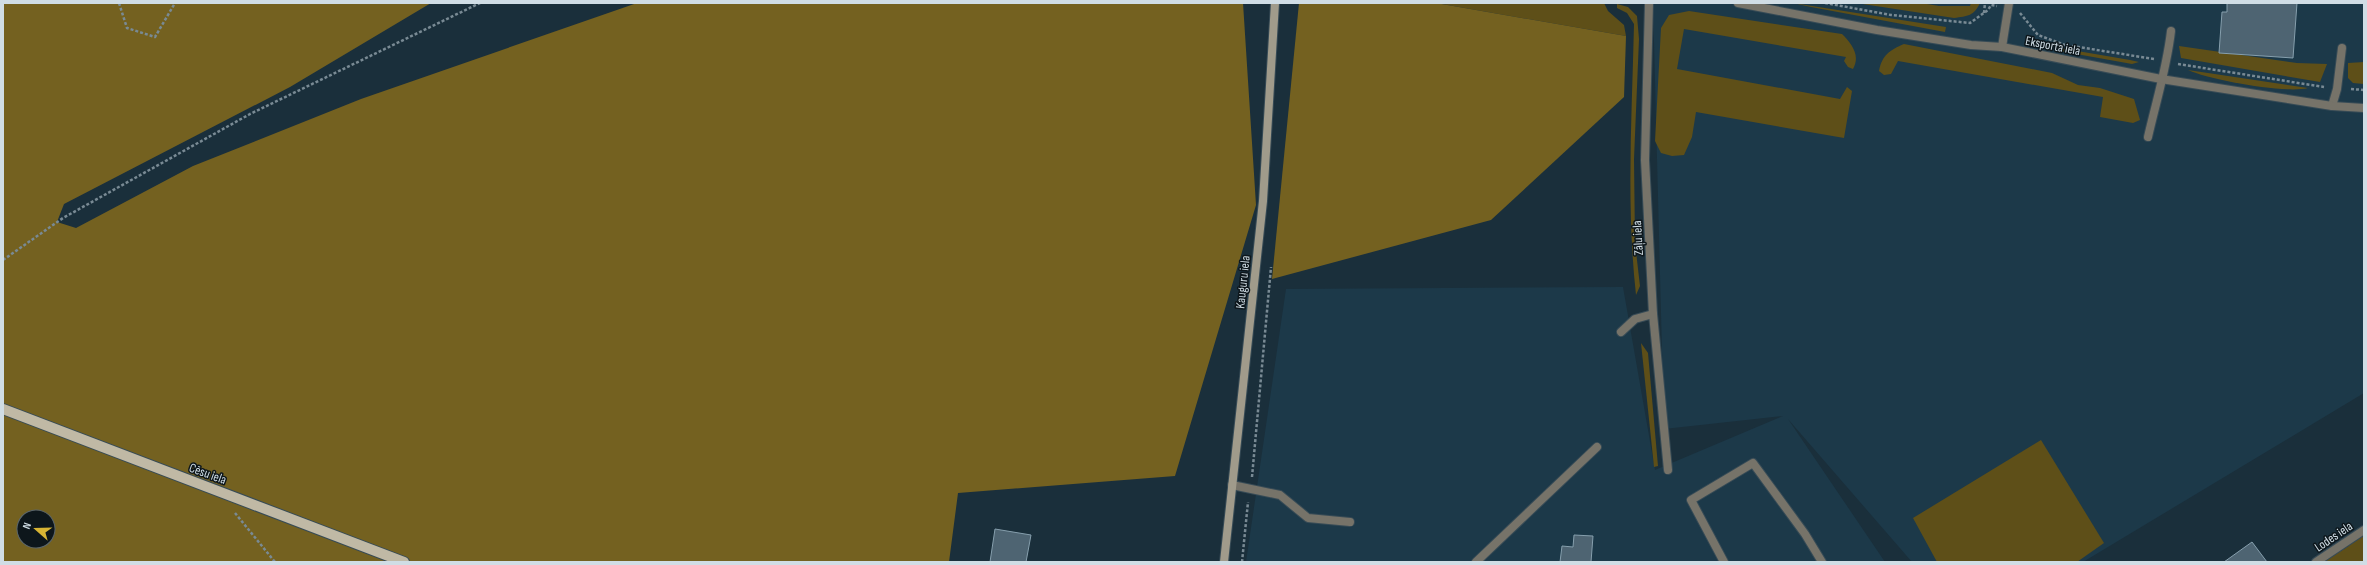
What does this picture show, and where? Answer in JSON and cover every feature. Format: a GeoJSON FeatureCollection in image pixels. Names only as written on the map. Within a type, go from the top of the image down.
{"type":"FeatureCollection","features":[{"type":"Feature","properties":{"kind":"main road","name":"Kauguru iela"},"geometry":{"type":"LineString","coordinates":[[1224,562],[1263,201],[1275,3]]}},
{"type":"Feature","properties":{"kind":"main road","name":"Cēsu iela"},"geometry":{"type":"LineString","coordinates":[[3,410],[404,562]]}},
{"type":"Feature","properties":{"kind":"street","name":"Zāļu iela"},"geometry":{"type":"LineString","coordinates":[[1649,3],[1644,160],[1653,314],[1668,470]]}},
{"type":"Feature","properties":{"kind":"street","name":"Eksporta iela"},"geometry":{"type":"LineString","coordinates":[[1738,3],[1761,5],[1878,30],[1970,45],[2002,47],[2162,79],[2332,106],[2364,108]]}},
{"type":"Feature","properties":{"kind":"street"},"geometry":{"type":"LineString","coordinates":[[2002,47],[2009,3]]}},
{"type":"Feature","properties":{"kind":"street"},"geometry":{"type":"LineString","coordinates":[[2148,138],[2162,79],[2168,63],[2171,32]]}},
{"type":"Feature","properties":{"kind":"street"},"geometry":{"type":"LineString","coordinates":[[2332,106],[2337,89],[2342,48]]}},
{"type":"Feature","properties":{"kind":"street"},"geometry":{"type":"LineString","coordinates":[[1621,332],[1635,319],[1653,314]]}},
{"type":"Feature","properties":{"kind":"street"},"geometry":{"type":"LineString","coordinates":[[1476,562],[1597,447]]}},
{"type":"Feature","properties":{"kind":"street"},"geometry":{"type":"LineString","coordinates":[[1724,562],[1691,500],[1753,463],[1805,534],[1822,562]]}},
{"type":"Feature","properties":{"kind":"street"},"geometry":{"type":"LineString","coordinates":[[1232,485],[1280,495],[1308,518],[1350,522]]}},
{"type":"Feature","properties":{"kind":"street","name":"Lodes iela"},"geometry":{"type":"LineString","coordinates":[[2316,562],[2364,530]]}},
{"type":"Feature","properties":{"kind":"path"},"geometry":{"type":"LineString","coordinates":[[119,3],[127,28],[155,37],[174,3]]}},
{"type":"Feature","properties":{"kind":"path"},"geometry":{"type":"LineString","coordinates":[[3,260],[63,218],[250,114],[480,3]]}},
{"type":"Feature","properties":{"kind":"path"},"geometry":{"type":"LineString","coordinates":[[1825,3],[1891,15],[1970,23],[1984,13],[1990,5],[1997,6]]}},
{"type":"Feature","properties":{"kind":"path"},"geometry":{"type":"LineString","coordinates":[[1984,13],[1985,3]]}},
{"type":"Feature","properties":{"kind":"path"},"geometry":{"type":"LineString","coordinates":[[2020,13],[2038,35],[2066,45],[2149,58]]}},
{"type":"Feature","properties":{"kind":"path"},"geometry":{"type":"LineString","coordinates":[[2186,65],[2315,86]]}},
{"type":"Feature","properties":{"kind":"path"},"geometry":{"type":"LineString","coordinates":[[2353,89],[2364,90]]}},
{"type":"Feature","properties":{"kind":"path"},"geometry":{"type":"LineString","coordinates":[[1253,474],[1269,290]]}},
{"type":"Feature","properties":{"kind":"path"},"geometry":{"type":"LineString","coordinates":[[1242,562],[1247,504]]}},
{"type":"Feature","properties":{"kind":"path"},"geometry":{"type":"LineString","coordinates":[[233,510],[275,562]]}},
{"type":"Feature","properties":{"kind":"shaded area"},"geometry":{"type":"Polygon","coordinates":[[[3,3],[431,3],[290,87],[64,204],[57,222],[76,228],[193,166],[361,99],[637,3],[1243,3],[1256,205],[1175,476],[958,493],[949,562],[3,562],[3,3]]]}},
{"type":"Feature","properties":{"kind":"shaded area"},"geometry":{"type":"Polygon","coordinates":[[[1299,3],[1436,3],[1626,36],[1624,97],[1491,220],[1272,279],[1299,3]]]}},
{"type":"Feature","properties":{"kind":"shaded area"},"geometry":{"type":"Polygon","coordinates":[[[1436,3],[1604,3],[1608,11],[1624,25],[1626,36],[1436,3]]]}},
{"type":"Feature","properties":{"kind":"shaded area"},"geometry":{"type":"Polygon","coordinates":[[[1653,3],[2364,3],[2364,393],[2083,562],[1912,562],[1788,419],[1885,562],[1246,562],[1286,289],[1623,287],[1655,470],[1783,416],[1664,429],[1653,3]]]}},
{"type":"Feature","properties":{"kind":"shaded area"},"geometry":{"type":"Polygon","coordinates":[[[1793,3],[1946,27],[1945,32],[1793,3]]]}},
{"type":"Feature","properties":{"kind":"shaded area"},"geometry":{"type":"Polygon","coordinates":[[[1856,3],[1921,3],[1939,6],[1970,6],[1971,3],[1980,3],[1975,11],[1970,15],[1954,18],[1856,3]]]}},
{"type":"Feature","properties":{"kind":"shaded area"},"geometry":{"type":"Polygon","coordinates":[[[1617,4],[1628,7],[1637,16],[1639,39],[1634,159],[1635,243],[1640,286],[1636,295],[1630,194],[1634,24],[1627,13],[1617,8],[1617,4]]]}},
{"type":"Feature","properties":{"kind":"shaded area"},"geometry":{"type":"Polygon","coordinates":[[[1689,11],[1842,34],[1852,45],[1854,50],[1856,59],[1853,69],[1848,67],[1844,61],[1846,57],[1684,29],[1677,69],[1840,99],[1847,87],[1852,91],[1844,138],[1696,112],[1692,137],[1684,155],[1672,156],[1661,153],[1655,141],[1661,28],[1669,15],[1689,11]]]}},
{"type":"Feature","properties":{"kind":"shaded area"},"geometry":{"type":"Polygon","coordinates":[[[1904,44],[2052,73],[2078,85],[2100,88],[2134,99],[2140,120],[2133,123],[2100,117],[2103,97],[1898,61],[1891,74],[1884,75],[1879,71],[1882,61],[1887,54],[1904,44]]]}},
{"type":"Feature","properties":{"kind":"shaded area"},"geometry":{"type":"Polygon","coordinates":[[[2179,46],[2297,63],[2327,64],[2320,82],[2181,58],[2179,46]]]}},
{"type":"Feature","properties":{"kind":"shaded area"},"geometry":{"type":"Polygon","coordinates":[[[2054,47],[2139,62],[2132,64],[2054,50],[2054,47]]]}},
{"type":"Feature","properties":{"kind":"shaded area"},"geometry":{"type":"Polygon","coordinates":[[[2364,62],[2364,84],[2353,83],[2348,78],[2348,63],[2364,62]]]}},
{"type":"Feature","properties":{"kind":"shaded area"},"geometry":{"type":"Polygon","coordinates":[[[2188,70],[2308,88],[2266,88],[2230,82],[2188,70]]]}},
{"type":"Feature","properties":{"kind":"shaded area"},"geometry":{"type":"Polygon","coordinates":[[[1641,343],[1648,353],[1658,466],[1654,467],[1641,343]]]}},
{"type":"Feature","properties":{"kind":"shaded area"},"geometry":{"type":"Polygon","coordinates":[[[2041,440],[2104,543],[2077,562],[1937,562],[1913,518],[2041,440]]]}},
{"type":"Feature","properties":{"kind":"shaded area"},"geometry":{"type":"Polygon","coordinates":[[[2364,529],[2364,562],[2325,562],[2322,557],[2364,529]]]}},
{"type":"Feature","properties":{"kind":"building"},"geometry":{"type":"Polygon","coordinates":[[[2227,3],[2297,3],[2293,58],[2219,53],[2222,12],[2227,12],[2227,3]]]}},
{"type":"Feature","properties":{"kind":"building"},"geometry":{"type":"Polygon","coordinates":[[[995,529],[1031,535],[1026,562],[990,562],[995,529]]]}},
{"type":"Feature","properties":{"kind":"building"},"geometry":{"type":"Polygon","coordinates":[[[1574,535],[1593,536],[1591,562],[1560,562],[1562,546],[1573,547],[1574,535]]]}},
{"type":"Feature","properties":{"kind":"building"},"geometry":{"type":"Polygon","coordinates":[[[2252,542],[2267,562],[2224,562],[2252,542]]]}}]}
